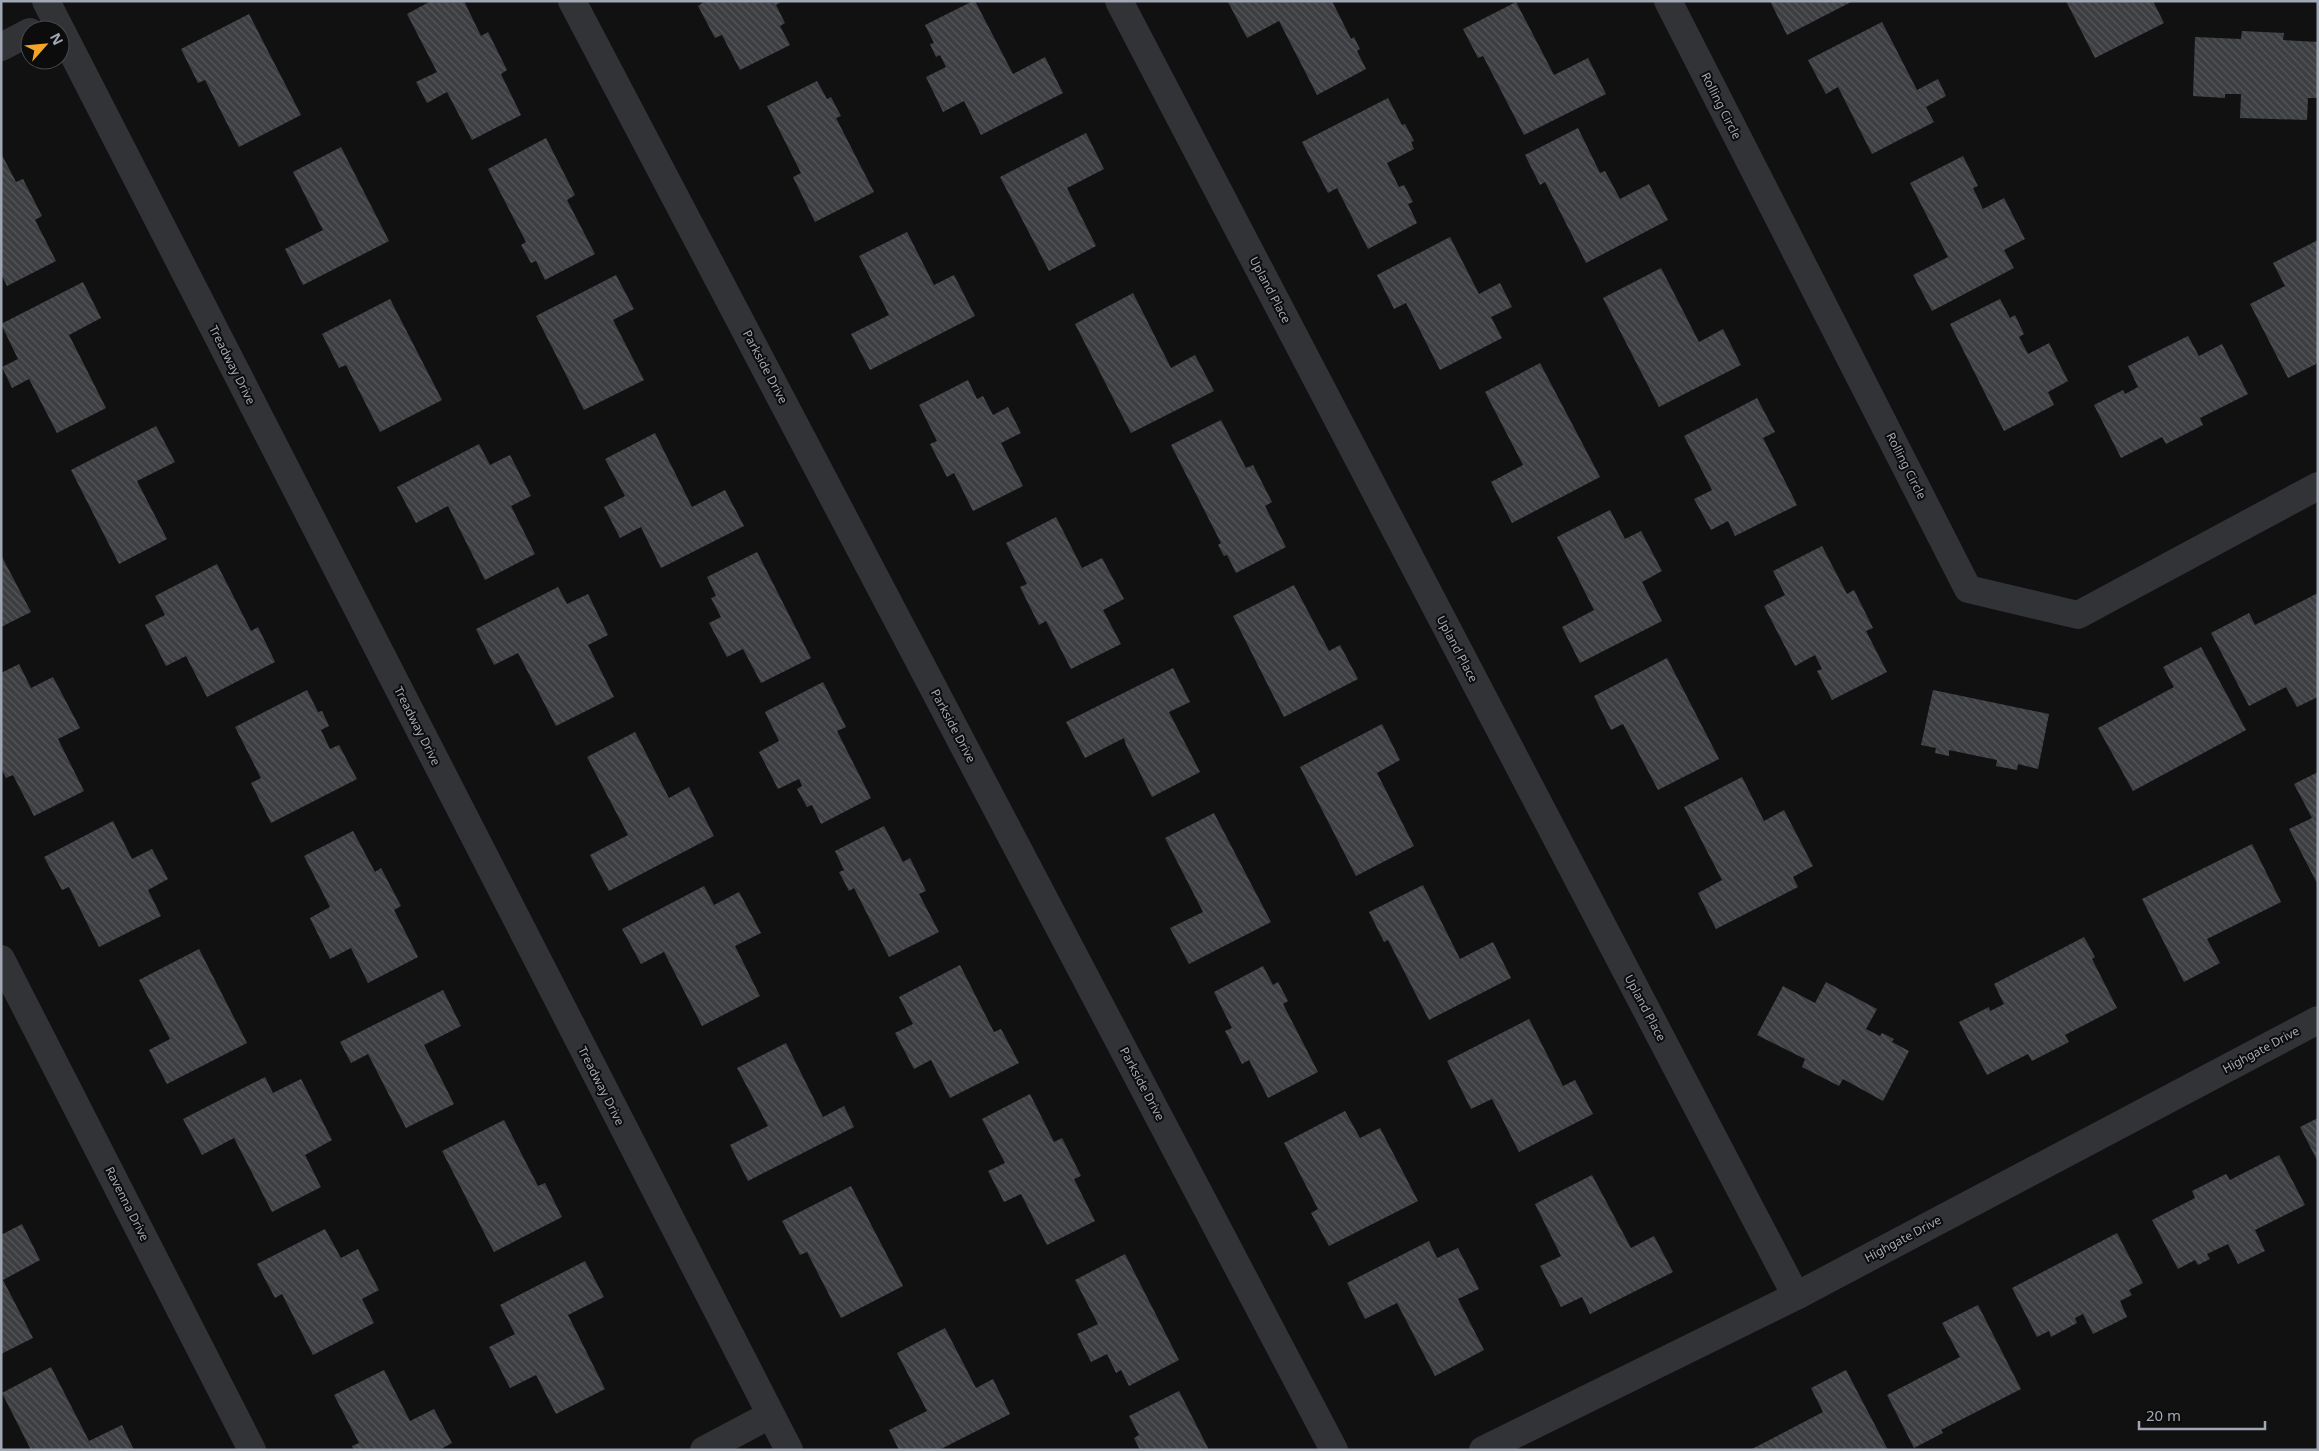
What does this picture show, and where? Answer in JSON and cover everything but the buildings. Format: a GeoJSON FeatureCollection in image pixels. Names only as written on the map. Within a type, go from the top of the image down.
{"type":"FeatureCollection","features":[{"type":"Feature","properties":{"kind":"street","name":"Parkside Drive"},"geometry":{"type":"LineString","coordinates":[[572,1],[1334,1450]]}},
{"type":"Feature","properties":{"kind":"street","name":"Upland Place"},"geometry":{"type":"LineString","coordinates":[[1119,1],[1796,1296]]}},
{"type":"Feature","properties":{"kind":"street","name":"Rolling Circle"},"geometry":{"type":"LineString","coordinates":[[1668,1],[1968,589],[2078,615],[2318,486]]}},
{"type":"Feature","properties":{"kind":"street"},"geometry":{"type":"LineString","coordinates":[[1,47],[20,34]]}},
{"type":"Feature","properties":{"kind":"street","name":"Treadway Drive"},"geometry":{"type":"LineString","coordinates":[[67,70],[789,1450]]}},
{"type":"Feature","properties":{"kind":"street","name":"Ravenna Drive"},"geometry":{"type":"LineString","coordinates":[[1,959],[252,1450]]}},
{"type":"Feature","properties":{"kind":"street","name":"Highgate Drive"},"geometry":{"type":"LineString","coordinates":[[1483,1450],[1796,1296],[2318,1020]]}},
{"type":"Feature","properties":{"kind":"street"},"geometry":{"type":"LineString","coordinates":[[704,1450],[770,1415]]}}]}
